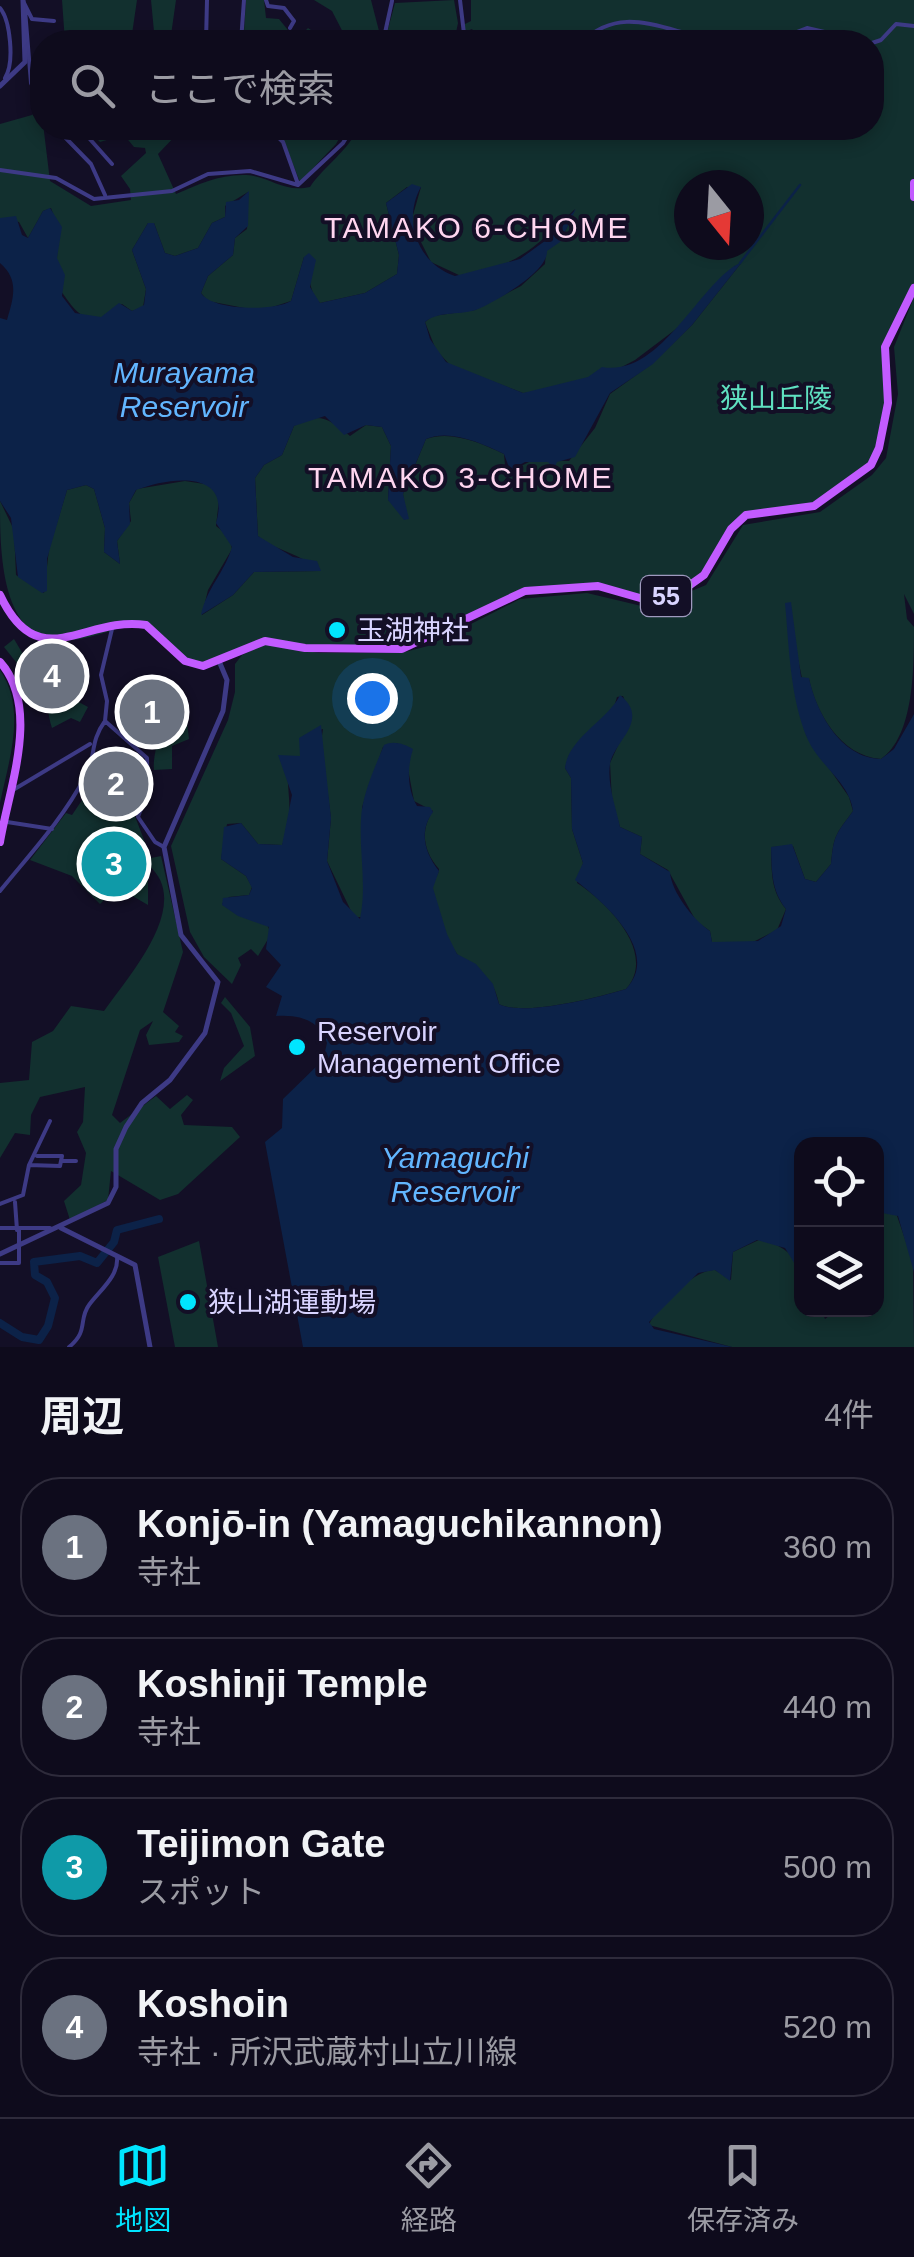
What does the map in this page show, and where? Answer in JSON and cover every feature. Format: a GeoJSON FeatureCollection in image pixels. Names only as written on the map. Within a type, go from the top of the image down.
{"type":"FeatureCollection","features":[{"type":"Feature","properties":{"kind":"main road"},"geometry":{"type":"LineString","coordinates":[[914,183],[914,198]]}},
{"type":"Feature","properties":{"kind":"main road","name":"55"},"geometry":{"type":"LineString","coordinates":[[219,661],[274,640],[305,648],[402,649],[522,591],[598,586],[647,600],[692,586],[746,515],[814,506],[870,465],[879,448],[888,403],[884,347],[914,288]]}},
{"type":"Feature","properties":{"kind":"main road"},"geometry":{"type":"LineString","coordinates":[[0,594],[22,627],[52,640],[112,624],[152,628],[192,664],[219,661]]}},
{"type":"Feature","properties":{"kind":"main road"},"geometry":{"type":"LineString","coordinates":[[0,662],[15,685],[20,710],[0,842]]}},
{"type":"Feature","properties":{"kind":"street"},"geometry":{"type":"LineString","coordinates":[[206,30],[207,0]]}},
{"type":"Feature","properties":{"kind":"street"},"geometry":{"type":"LineString","coordinates":[[242,30],[244,0]]}},
{"type":"Feature","properties":{"kind":"street"},"geometry":{"type":"LineString","coordinates":[[266,0],[268,6],[284,8],[294,21],[290,28]]}},
{"type":"Feature","properties":{"kind":"street"},"geometry":{"type":"LineString","coordinates":[[386,30],[392,0]]}},
{"type":"Feature","properties":{"kind":"street"},"geometry":{"type":"LineString","coordinates":[[460,0],[464,30]]}},
{"type":"Feature","properties":{"kind":"street"},"geometry":{"type":"LineString","coordinates":[[23,2],[32,18],[54,21]]}},
{"type":"Feature","properties":{"kind":"street"},"geometry":{"type":"LineString","coordinates":[[0,86],[25,62],[23,2]]}},
{"type":"Feature","properties":{"kind":"street"},"geometry":{"type":"LineString","coordinates":[[23,2],[29,28],[30,82]]}},
{"type":"Feature","properties":{"kind":"street"},"geometry":{"type":"LineString","coordinates":[[0,8],[8,35],[10,70],[0,86]]}},
{"type":"Feature","properties":{"kind":"street"},"geometry":{"type":"LineString","coordinates":[[598,30],[620,20],[672,30]]}},
{"type":"Feature","properties":{"kind":"street"},"geometry":{"type":"LineString","coordinates":[[884,37],[894,25],[914,26]]}},
{"type":"Feature","properties":{"kind":"street"},"geometry":{"type":"LineString","coordinates":[[0,34],[8,35]]}},
{"type":"Feature","properties":{"kind":"street"},"geometry":{"type":"LineString","coordinates":[[67,140],[90,164],[105,197]]}},
{"type":"Feature","properties":{"kind":"street"},"geometry":{"type":"LineString","coordinates":[[91,140],[112,164]]}},
{"type":"Feature","properties":{"kind":"street"},"geometry":{"type":"LineString","coordinates":[[281,140],[298,185]]}},
{"type":"Feature","properties":{"kind":"street"},"geometry":{"type":"LineString","coordinates":[[298,185],[345,140]]}},
{"type":"Feature","properties":{"kind":"street"},"geometry":{"type":"LineString","coordinates":[[0,170],[51,176],[90,199],[172,191],[208,174],[250,171],[298,185]]}},
{"type":"Feature","properties":{"kind":"street"},"geometry":{"type":"LineString","coordinates":[[0,890],[52,828],[86,775],[90,744],[105,721],[107,700],[101,674],[112,624]]}},
{"type":"Feature","properties":{"kind":"street"},"geometry":{"type":"LineString","coordinates":[[0,1254],[61,1228],[111,1200],[116,1150],[126,1127],[147,1097],[170,1080],[208,1026],[216,996],[216,977],[181,935],[164,847],[225,704],[227,680],[219,661]]}},
{"type":"Feature","properties":{"kind":"street"},"geometry":{"type":"LineString","coordinates":[[105,721],[147,758],[148,789],[138,816],[146,832],[164,847]]}},
{"type":"Feature","properties":{"kind":"street"},"geometry":{"type":"LineString","coordinates":[[8,790],[90,744]]}},
{"type":"Feature","properties":{"kind":"street"},"geometry":{"type":"LineString","coordinates":[[4,821],[52,828]]}},
{"type":"Feature","properties":{"kind":"street"},"geometry":{"type":"LineString","coordinates":[[0,1204],[15,1202],[23,1196],[29,1165],[50,1121]]}},
{"type":"Feature","properties":{"kind":"street"},"geometry":{"type":"LineString","coordinates":[[29,1165],[60,1166],[62,1156],[35,1156]]}},
{"type":"Feature","properties":{"kind":"street"},"geometry":{"type":"LineString","coordinates":[[61,1161],[76,1161]]}},
{"type":"Feature","properties":{"kind":"street"},"geometry":{"type":"LineString","coordinates":[[0,1263],[19,1264],[15,1202]]}},
{"type":"Feature","properties":{"kind":"street"},"geometry":{"type":"LineString","coordinates":[[0,1228],[61,1228],[105,1247],[136,1268],[150,1347]]}},
{"type":"Feature","properties":{"kind":"street"},"geometry":{"type":"LineString","coordinates":[[69,1347],[80,1338],[88,1306],[116,1270],[114,1254]]}},
{"type":"Feature","properties":{"kind":"green space"},"geometry":{"type":"Polygon","coordinates":[[[62,0],[137,0],[133,30],[64,30],[62,0]]]}},
{"type":"Feature","properties":{"kind":"green space"},"geometry":{"type":"Polygon","coordinates":[[[151,0],[176,0],[172,30],[154,30],[151,0]]]}},
{"type":"Feature","properties":{"kind":"green space"},"geometry":{"type":"Polygon","coordinates":[[[246,0],[264,0],[266,18],[279,19],[288,30],[244,30],[246,0]]]}},
{"type":"Feature","properties":{"kind":"green space"},"geometry":{"type":"Polygon","coordinates":[[[314,0],[371,0],[379,30],[342,30],[332,11],[314,0]]]}},
{"type":"Feature","properties":{"kind":"green space"},"geometry":{"type":"Polygon","coordinates":[[[454,0],[457,30],[384,30],[388,29],[395,3],[454,0]]]}},
{"type":"Feature","properties":{"kind":"green space","name":"狭山丘陵"},"geometry":{"type":"Polygon","coordinates":[[[471,0],[914,0],[914,288],[887,341],[888,403],[871,465],[824,501],[746,515],[698,581],[653,599],[610,589],[525,591],[413,645],[338,650],[274,640],[219,661],[192,664],[138,623],[70,640],[41,636],[26,625],[8,589],[0,501],[14,530],[16,575],[44,593],[49,549],[67,490],[86,485],[94,489],[105,528],[104,552],[120,564],[117,541],[131,521],[129,503],[137,489],[185,481],[211,485],[219,500],[216,526],[229,536],[232,549],[208,590],[202,615],[233,595],[254,572],[318,571],[258,536],[255,478],[264,465],[282,455],[294,426],[310,419],[323,419],[350,436],[366,425],[382,427],[391,446],[388,500],[405,511],[403,494],[426,439],[446,436],[476,442],[504,454],[505,465],[517,468],[533,460],[569,461],[595,428],[610,394],[653,363],[692,325],[742,262],[684,323],[635,360],[616,370],[523,393],[450,365],[436,350],[425,322],[433,316],[475,310],[521,286],[545,264],[546,251],[563,236],[575,209],[525,253],[498,267],[461,276],[431,262],[411,222],[421,187],[407,187],[386,203],[399,255],[397,274],[365,293],[320,303],[313,293],[304,257],[291,301],[260,311],[208,301],[201,293],[208,276],[233,255],[235,238],[247,229],[248,192],[225,206],[225,217],[212,223],[198,248],[175,256],[165,253],[154,223],[148,223],[132,250],[146,289],[143,307],[132,311],[122,304],[93,319],[80,314],[61,291],[57,263],[59,233],[51,208],[43,211],[28,238],[19,222],[0,218],[0,124],[30,116],[30,140],[45,140],[50,181],[91,206],[131,200],[130,189],[121,176],[146,153],[145,148],[134,147],[128,140],[171,140],[158,154],[176,194],[210,180],[237,175],[255,176],[292,188],[310,187],[351,140],[884,140],[884,30],[464,30],[463,25],[471,21],[471,0]]]}},
{"type":"Feature","properties":{"kind":"green space"},"geometry":{"type":"Polygon","coordinates":[[[283,140],[338,140],[336,144],[300,182],[283,140]]]}},
{"type":"Feature","properties":{"kind":"green space","name":"狭山丘陵"},"geometry":{"type":"Polygon","coordinates":[[[914,297],[914,614],[904,594],[907,619],[914,627],[910,700],[900,735],[881,759],[853,750],[832,730],[817,705],[809,679],[802,678],[786,603],[806,735],[849,797],[853,811],[836,836],[831,864],[816,882],[805,879],[793,846],[771,847],[774,887],[786,909],[777,930],[753,942],[712,942],[710,931],[696,921],[668,870],[640,854],[642,837],[620,827],[612,801],[610,763],[631,717],[623,696],[617,697],[614,707],[569,755],[565,768],[571,778],[572,829],[583,863],[577,883],[614,915],[632,944],[634,975],[626,989],[542,1007],[499,1004],[489,981],[456,952],[441,921],[433,888],[439,869],[425,840],[433,811],[414,801],[408,769],[411,752],[397,743],[383,747],[362,807],[366,861],[362,917],[354,917],[327,861],[331,818],[321,742],[323,729],[303,736],[300,756],[292,756],[288,775],[289,819],[282,845],[258,844],[241,823],[227,824],[221,859],[246,876],[252,887],[249,895],[229,897],[222,904],[236,914],[267,924],[271,934],[258,956],[251,949],[238,958],[241,965],[232,984],[204,957],[190,932],[171,846],[228,720],[235,692],[235,664],[242,655],[266,644],[319,653],[401,653],[428,646],[520,599],[587,593],[650,608],[706,585],[743,525],[820,512],[872,475],[886,458],[898,394],[894,347],[914,297]]]}},
{"type":"Feature","properties":{"kind":"green space"},"geometry":{"type":"Polygon","coordinates":[[[14,639],[26,659],[47,671],[39,691],[4,647],[14,639]]]}},
{"type":"Feature","properties":{"kind":"green space"},"geometry":{"type":"Polygon","coordinates":[[[0,670],[13,701],[14,735],[0,803],[0,670]]]}},
{"type":"Feature","properties":{"kind":"green space"},"geometry":{"type":"Polygon","coordinates":[[[70,677],[70,685],[77,689],[75,700],[88,707],[80,722],[71,718],[52,728],[49,699],[56,687],[70,677]]]}},
{"type":"Feature","properties":{"kind":"green space"},"geometry":{"type":"Polygon","coordinates":[[[185,706],[189,739],[172,746],[172,769],[154,770],[166,709],[185,706]]]}},
{"type":"Feature","properties":{"kind":"green space"},"geometry":{"type":"Polygon","coordinates":[[[107,763],[116,764],[135,780],[145,775],[131,806],[151,858],[161,856],[183,952],[163,1012],[179,1026],[175,1032],[183,1036],[179,1042],[149,1045],[146,1035],[153,1021],[140,1030],[112,1115],[120,1123],[156,1096],[170,1109],[187,1095],[193,1100],[181,1115],[184,1125],[232,1127],[240,1137],[178,1194],[160,1200],[111,1171],[108,1200],[70,1220],[64,1201],[81,1185],[86,1153],[77,1132],[83,1122],[85,1087],[40,1097],[31,1115],[30,1135],[15,1133],[0,1158],[0,1083],[29,1080],[32,1042],[53,1031],[71,1006],[104,1011],[140,960],[161,919],[161,881],[148,865],[148,905],[117,887],[100,904],[72,876],[30,860],[66,813],[72,815],[107,763]]]}},
{"type":"Feature","properties":{"kind":"green space"},"geometry":{"type":"Polygon","coordinates":[[[225,997],[250,1027],[255,1056],[220,1081],[224,1068],[244,1046],[231,1013],[221,1003],[225,997]]]}},
{"type":"Feature","properties":{"kind":"green space"},"geometry":{"type":"Polygon","coordinates":[[[884,1212],[896,1213],[913,1262],[914,1347],[732,1347],[649,1325],[668,1299],[698,1275],[715,1270],[731,1280],[733,1252],[761,1239],[785,1250],[794,1260],[794,1317],[884,1317],[884,1212]]]}},
{"type":"Feature","properties":{"kind":"green space","name":"狭山湖運動場"},"geometry":{"type":"Polygon","coordinates":[[[199,1241],[218,1347],[175,1347],[158,1257],[199,1241]]]}},
{"type":"Feature","properties":{"kind":"water","name":"Murayama Reservoir"},"geometry":{"type":"Polygon","coordinates":[[[412,184],[421,187],[413,213],[417,239],[431,262],[455,276],[520,259],[549,238],[576,209],[560,242],[547,251],[539,268],[520,285],[478,309],[425,322],[430,339],[446,362],[523,393],[643,358],[662,343],[711,287],[742,262],[692,325],[653,364],[610,393],[575,457],[557,462],[554,468],[548,462],[525,462],[510,470],[504,454],[476,442],[455,436],[426,439],[403,494],[409,519],[404,520],[388,500],[391,446],[382,427],[366,425],[344,435],[325,416],[294,426],[282,455],[264,465],[255,478],[258,536],[293,557],[317,561],[321,571],[254,572],[233,595],[201,615],[232,547],[216,523],[219,506],[215,493],[206,485],[180,480],[136,490],[129,503],[130,524],[117,541],[120,564],[104,552],[105,528],[94,489],[86,485],[67,490],[47,559],[47,591],[42,593],[18,577],[11,518],[0,501],[0,318],[7,320],[13,283],[0,263],[0,218],[16,216],[22,235],[28,238],[43,211],[50,208],[62,227],[57,258],[65,275],[62,296],[75,313],[101,317],[119,303],[132,311],[144,305],[146,289],[132,250],[148,223],[154,223],[165,253],[175,256],[198,248],[212,223],[225,217],[226,202],[239,200],[249,191],[248,226],[235,238],[233,255],[208,276],[201,293],[229,306],[282,305],[291,301],[304,257],[309,253],[316,260],[310,287],[320,303],[365,293],[397,274],[399,255],[386,203],[412,184]]]}},
{"type":"Feature","properties":{"kind":"water","name":"Yamaguchi Reservoir"},"geometry":{"type":"Polygon","coordinates":[[[791,602],[801,677],[809,678],[824,718],[842,742],[866,757],[881,759],[894,749],[914,714],[914,1272],[898,1216],[884,1213],[884,1137],[794,1137],[794,1263],[785,1248],[757,1240],[733,1252],[730,1281],[715,1270],[698,1273],[649,1322],[654,1329],[732,1347],[303,1347],[265,1142],[282,1128],[283,1099],[323,1060],[327,1043],[319,1029],[307,1020],[276,1016],[282,996],[266,987],[281,965],[266,949],[269,927],[238,916],[222,905],[223,898],[249,895],[252,888],[246,876],[221,859],[224,827],[241,823],[258,844],[282,845],[292,795],[278,755],[300,756],[299,738],[321,725],[331,818],[327,861],[343,902],[360,919],[364,800],[384,745],[406,746],[413,749],[411,792],[417,806],[430,807],[433,812],[425,842],[439,871],[433,888],[447,934],[457,954],[476,964],[493,984],[499,1004],[542,1007],[626,989],[635,974],[633,943],[612,914],[575,880],[583,863],[572,829],[571,778],[565,768],[573,747],[620,695],[629,704],[632,722],[613,755],[609,772],[620,827],[642,837],[640,854],[670,872],[679,896],[690,913],[710,931],[712,942],[758,941],[781,926],[786,909],[775,887],[771,847],[792,844],[805,879],[816,882],[831,864],[836,836],[853,811],[846,792],[813,749],[802,724],[794,690],[785,603],[791,602]]]}},
{"type":"Feature","properties":{"kind":"waterway"},"geometry":{"type":"LineString","coordinates":[[740,263],[800,185]]}},
{"type":"Feature","properties":{"kind":"waterway"},"geometry":{"type":"LineString","coordinates":[[0,1323],[22,1337],[39,1340],[48,1326],[55,1298],[47,1282],[35,1275],[34,1262],[80,1256],[97,1263],[114,1242],[117,1230],[159,1219]]}},
{"type":"Feature","properties":{"kind":"place","name":"玉湖神社"},"geometry":{"type":"Point","coordinates":[337,630]}},
{"type":"Feature","properties":{"kind":"place","name":"Koshoin"},"geometry":{"type":"Point","coordinates":[52,676]}},
{"type":"Feature","properties":{"kind":"place","name":"Konjō-in (Yamaguchikannon)"},"geometry":{"type":"Point","coordinates":[152,712]}},
{"type":"Feature","properties":{"kind":"place","name":"Koshinji Temple"},"geometry":{"type":"Point","coordinates":[116,784]}},
{"type":"Feature","properties":{"kind":"place","name":"Teijimon Gate"},"geometry":{"type":"Point","coordinates":[114,864]}},
{"type":"Feature","properties":{"kind":"place","name":"Reservoir Management Office"},"geometry":{"type":"Point","coordinates":[297,1047]}},
{"type":"Feature","properties":{"kind":"place","name":"狭山湖運動場"},"geometry":{"type":"Point","coordinates":[188,1302]}},
{"type":"Feature","properties":{"kind":"district","name":"TAMAKO 6-CHOME"},"geometry":{"type":"Point","coordinates":[477,227]}},
{"type":"Feature","properties":{"kind":"district","name":"TAMAKO 3-CHOME"},"geometry":{"type":"Point","coordinates":[461,477]}}]}
